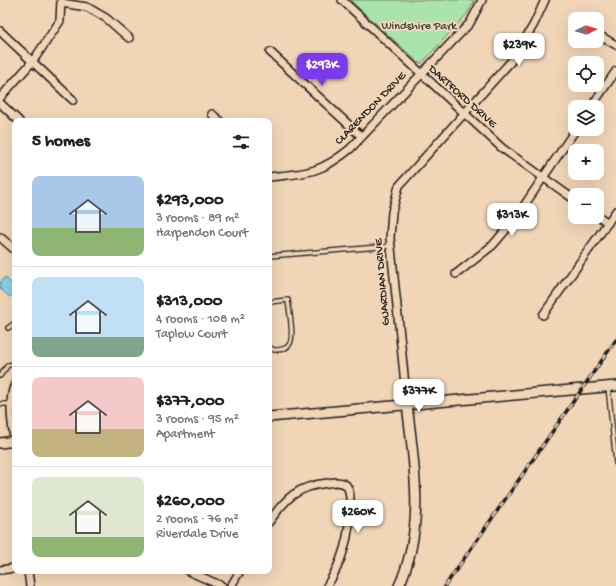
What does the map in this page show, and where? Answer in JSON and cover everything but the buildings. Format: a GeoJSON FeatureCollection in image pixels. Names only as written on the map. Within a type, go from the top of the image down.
{"type":"FeatureCollection","features":[{"type":"Feature","properties":{"kind":"street","name":"DARTFORD DRIVE"},"geometry":{"type":"LineString","coordinates":[[342,0],[420,74],[502,148],[568,195]]}},
{"type":"Feature","properties":{"kind":"street","name":"CLARENDON DRIVE"},"geometry":{"type":"LineString","coordinates":[[272,177],[310,173],[332,163],[350,149],[470,23],[482,0]]}},
{"type":"Feature","properties":{"kind":"street","name":"GUARDIAN DRIVE"},"geometry":{"type":"LineString","coordinates":[[399,586],[409,562],[416,528],[414,473],[391,246],[392,212],[399,186],[514,58],[534,24],[545,0]]}},
{"type":"Feature","properties":{"kind":"street"},"geometry":{"type":"LineString","coordinates":[[0,98],[33,62],[60,21],[61,2],[87,6],[106,18],[129,38]]}},
{"type":"Feature","properties":{"kind":"street"},"geometry":{"type":"LineString","coordinates":[[0,31],[58,88],[73,100]]}},
{"type":"Feature","properties":{"kind":"street"},"geometry":{"type":"LineString","coordinates":[[604,37],[616,45]]}},
{"type":"Feature","properties":{"kind":"street"},"geometry":{"type":"LineString","coordinates":[[270,52],[361,136]]}},
{"type":"Feature","properties":{"kind":"street"},"geometry":{"type":"LineString","coordinates":[[596,100],[616,71]]}},
{"type":"Feature","properties":{"kind":"street"},"geometry":{"type":"LineString","coordinates":[[0,103],[16,118]]}},
{"type":"Feature","properties":{"kind":"street"},"geometry":{"type":"LineString","coordinates":[[212,114],[217,118]]}},
{"type":"Feature","properties":{"kind":"street"},"geometry":{"type":"LineString","coordinates":[[456,274],[493,245],[515,219],[571,136]]}},
{"type":"Feature","properties":{"kind":"street"},"geometry":{"type":"LineString","coordinates":[[543,315],[616,211]]}},
{"type":"Feature","properties":{"kind":"street"},"geometry":{"type":"LineString","coordinates":[[604,220],[608,223]]}},
{"type":"Feature","properties":{"kind":"street"},"geometry":{"type":"LineString","coordinates":[[0,237],[12,247]]}},
{"type":"Feature","properties":{"kind":"street"},"geometry":{"type":"LineString","coordinates":[[272,416],[612,386]]}},
{"type":"Feature","properties":{"kind":"street"},"geometry":{"type":"LineString","coordinates":[[12,390],[12,414]]}},
{"type":"Feature","properties":{"kind":"street"},"geometry":{"type":"LineString","coordinates":[[0,443],[12,443]]}},
{"type":"Feature","properties":{"kind":"street"},"geometry":{"type":"LineString","coordinates":[[272,518],[278,509],[296,491],[320,484],[343,482],[348,488],[350,493],[348,540],[336,571],[327,586]]}},
{"type":"Feature","properties":{"kind":"street"},"geometry":{"type":"LineString","coordinates":[[0,570],[12,568]]}},
{"type":"Feature","properties":{"kind":"street"},"geometry":{"type":"LineString","coordinates":[[28,574],[30,586]]}},
{"type":"Feature","properties":{"kind":"street"},"geometry":{"type":"LineString","coordinates":[[195,574],[222,586]]}},
{"type":"Feature","properties":{"kind":"street"},"geometry":{"type":"LineString","coordinates":[[231,586],[238,574]]}},
{"type":"Feature","properties":{"kind":"lane"},"geometry":{"type":"LineString","coordinates":[[272,256],[391,246]]}},
{"type":"Feature","properties":{"kind":"lane"},"geometry":{"type":"LineString","coordinates":[[272,302],[288,300],[292,338],[289,346],[282,350],[272,349]]}},
{"type":"Feature","properties":{"kind":"lane"},"geometry":{"type":"LineString","coordinates":[[8,328],[12,325]]}},
{"type":"Feature","properties":{"kind":"lane"},"geometry":{"type":"LineString","coordinates":[[0,376],[8,365],[12,364]]}},
{"type":"Feature","properties":{"kind":"lane"},"geometry":{"type":"LineString","coordinates":[[612,386],[616,463]]}},
{"type":"Feature","properties":{"kind":"lane"},"geometry":{"type":"LineString","coordinates":[[0,404],[11,404]]}},
{"type":"Feature","properties":{"kind":"green space","name":"Windshire Park"},"geometry":{"type":"Polygon","coordinates":[[[350,0],[475,0],[467,14],[422,63],[419,63],[350,0]]]}},
{"type":"Feature","properties":{"kind":"water"},"geometry":{"type":"Polygon","coordinates":[[[5,277],[12,284],[12,295],[10,297],[0,289],[0,283],[5,277]]]}},
{"type":"Feature","properties":{"kind":"railway"},"geometry":{"type":"LineString","coordinates":[[445,586],[616,340]]}}]}
